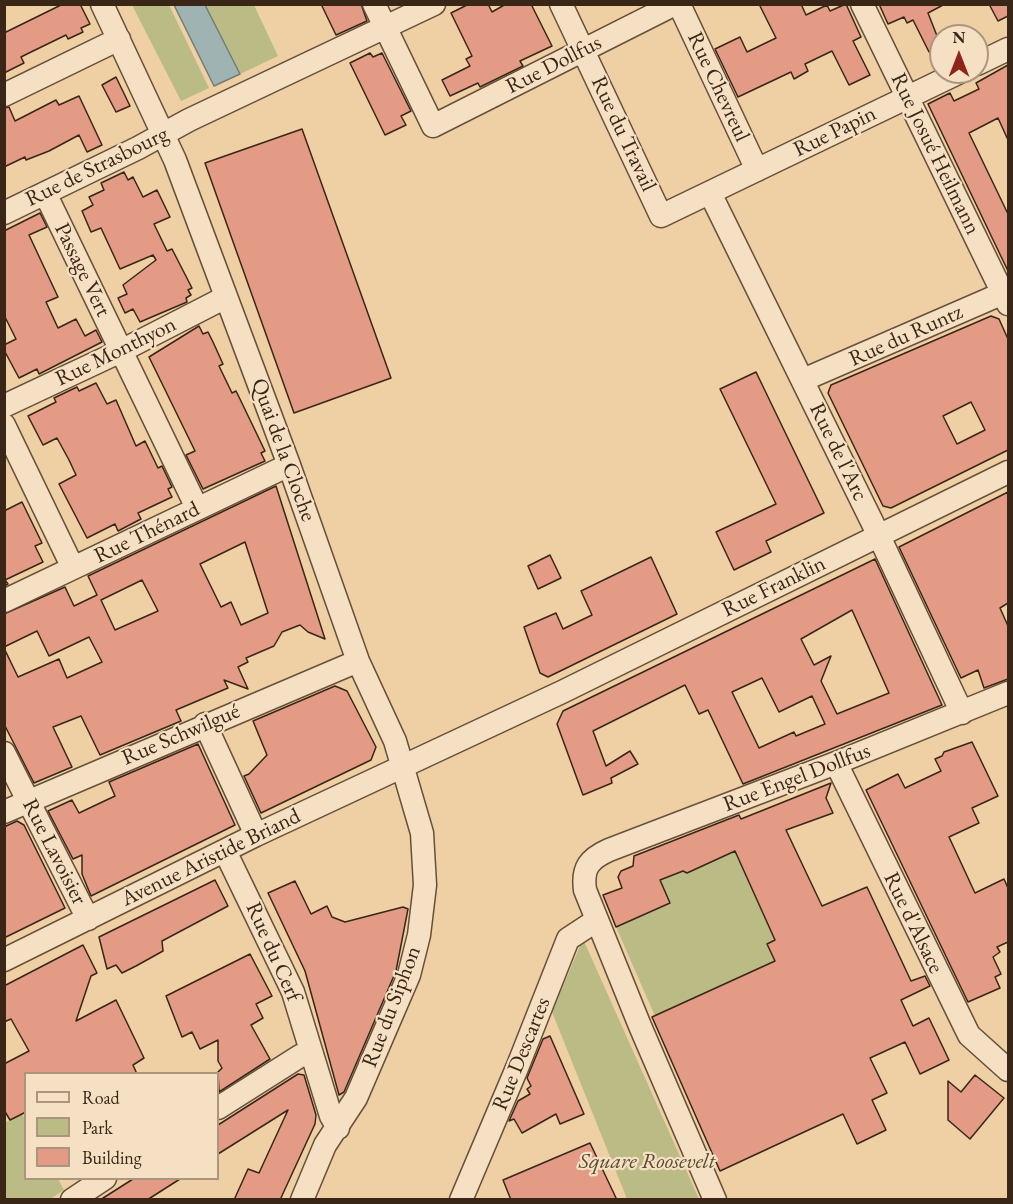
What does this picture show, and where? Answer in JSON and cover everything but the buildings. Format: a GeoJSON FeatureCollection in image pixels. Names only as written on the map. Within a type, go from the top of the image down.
{"type":"FeatureCollection","features":[{"type":"Feature","properties":{"kind":"street","name":"Quai de la Cloche"},"geometry":{"type":"LineString","coordinates":[[102,4],[164,134],[290,465],[358,661],[395,741],[410,762]]}},
{"type":"Feature","properties":{"kind":"street"},"geometry":{"type":"LineString","coordinates":[[374,4],[385,28],[434,4]]}},
{"type":"Feature","properties":{"kind":"street","name":"Rue du Travail"},"geometry":{"type":"LineString","coordinates":[[561,4],[661,216],[710,193]]}},
{"type":"Feature","properties":{"kind":"street","name":"Rue Dollfus"},"geometry":{"type":"LineString","coordinates":[[385,28],[433,126],[677,4]]}},
{"type":"Feature","properties":{"kind":"street","name":"Rue Chevreul"},"geometry":{"type":"LineString","coordinates":[[677,4],[757,170]]}},
{"type":"Feature","properties":{"kind":"street","name":"Rue Josué Heilmann"},"geometry":{"type":"LineString","coordinates":[[862,4],[1007,296]]}},
{"type":"Feature","properties":{"kind":"street","name":"Rue de Strasbourg"},"geometry":{"type":"LineString","coordinates":[[4,213],[189,120],[385,28]]}},
{"type":"Feature","properties":{"kind":"street"},"geometry":{"type":"LineString","coordinates":[[4,95],[119,39]]}},
{"type":"Feature","properties":{"kind":"street"},"geometry":{"type":"LineString","coordinates":[[989,58],[1008,49]]}},
{"type":"Feature","properties":{"kind":"street","name":"Rue Papin"},"geometry":{"type":"LineString","coordinates":[[710,193],[936,84]]}},
{"type":"Feature","properties":{"kind":"street","name":"Passage Vert"},"geometry":{"type":"LineString","coordinates":[[45,193],[198,508]]}},
{"type":"Feature","properties":{"kind":"street","name":"Rue de l'Arc"},"geometry":{"type":"LineString","coordinates":[[710,193],[879,536],[962,713]]}},
{"type":"Feature","properties":{"kind":"street","name":"Rue du Runtz"},"geometry":{"type":"LineString","coordinates":[[803,380],[1007,296]]}},
{"type":"Feature","properties":{"kind":"street","name":"Rue Monthyon"},"geometry":{"type":"LineString","coordinates":[[4,406],[121,351],[226,297]]}},
{"type":"Feature","properties":{"kind":"street"},"geometry":{"type":"LineString","coordinates":[[4,425],[73,568]]}},
{"type":"Feature","properties":{"kind":"street","name":"Rue Thénard"},"geometry":{"type":"LineString","coordinates":[[4,602],[290,465]]}},
{"type":"Feature","properties":{"kind":"street","name":"Rue Franklin"},"geometry":{"type":"LineString","coordinates":[[511,715],[1008,472]]}},
{"type":"Feature","properties":{"kind":"street","name":"Rue Schwilgué"},"geometry":{"type":"LineString","coordinates":[[4,812],[205,724],[358,661]]}},
{"type":"Feature","properties":{"kind":"street","name":"Rue Engel Dollfus"},"geometry":{"type":"LineString","coordinates":[[597,920],[585,890],[583,876],[587,864],[595,856],[836,763],[1008,693]]}},
{"type":"Feature","properties":{"kind":"street","name":"Avenue Aristide Briand"},"geometry":{"type":"LineString","coordinates":[[4,960],[256,835],[511,715]]}},
{"type":"Feature","properties":{"kind":"street"},"geometry":{"type":"LineString","coordinates":[[205,724],[256,835]]}},
{"type":"Feature","properties":{"kind":"street","name":"Rue Lavoisier"},"geometry":{"type":"LineString","coordinates":[[4,753],[88,919]]}},
{"type":"Feature","properties":{"kind":"street","name":"Rue du Siphon"},"geometry":{"type":"LineString","coordinates":[[302,1200],[325,1145],[356,1098],[409,975],[419,934],[425,885],[422,833],[410,762]]}},
{"type":"Feature","properties":{"kind":"street","name":"Rue d'Alsace"},"geometry":{"type":"LineString","coordinates":[[836,763],[960,1019],[969,1035],[1008,1070]]}},
{"type":"Feature","properties":{"kind":"street","name":"Rue du Cerf"},"geometry":{"type":"LineString","coordinates":[[225,852],[293,992],[331,1116],[338,1128]]}},
{"type":"Feature","properties":{"kind":"street"},"geometry":{"type":"LineString","coordinates":[[597,920],[715,1200]]}},
{"type":"Feature","properties":{"kind":"street","name":"Rue Descartes"},"geometry":{"type":"LineString","coordinates":[[461,1200],[568,939],[597,920]]}},
{"type":"Feature","properties":{"kind":"street"},"geometry":{"type":"LineString","coordinates":[[219,1107],[300,1056],[312,1055]]}},
{"type":"Feature","properties":{"kind":"street"},"geometry":{"type":"LineString","coordinates":[[72,1200],[103,1180]]}},
{"type":"Feature","properties":{"kind":"green space"},"geometry":{"type":"Polygon","coordinates":[[[132,5],[169,5],[209,88],[181,101],[132,5]]]}},
{"type":"Feature","properties":{"kind":"green space"},"geometry":{"type":"Polygon","coordinates":[[[205,5],[254,5],[278,56],[240,74],[205,5]]]}},
{"type":"Feature","properties":{"kind":"green space"},"geometry":{"type":"Polygon","coordinates":[[[735,851],[774,938],[802,929],[768,944],[775,961],[655,1016],[616,927],[667,904],[669,901],[657,881],[685,870],[687,873],[735,851]]]}},
{"type":"Feature","properties":{"kind":"green space","name":"Square Roosevelt"},"geometry":{"type":"Polygon","coordinates":[[[583,939],[699,1199],[627,1199],[552,1012],[583,939]]]}},
{"type":"Feature","properties":{"kind":"green space"},"geometry":{"type":"Polygon","coordinates":[[[22,1114],[24,1118],[24,1180],[59,1180],[64,1190],[50,1199],[5,1199],[4,1123],[22,1114]]]}},
{"type":"Feature","properties":{"kind":"shaded area"},"geometry":{"type":"Polygon","coordinates":[[[174,5],[205,5],[240,74],[214,86],[174,5]]]}}]}
